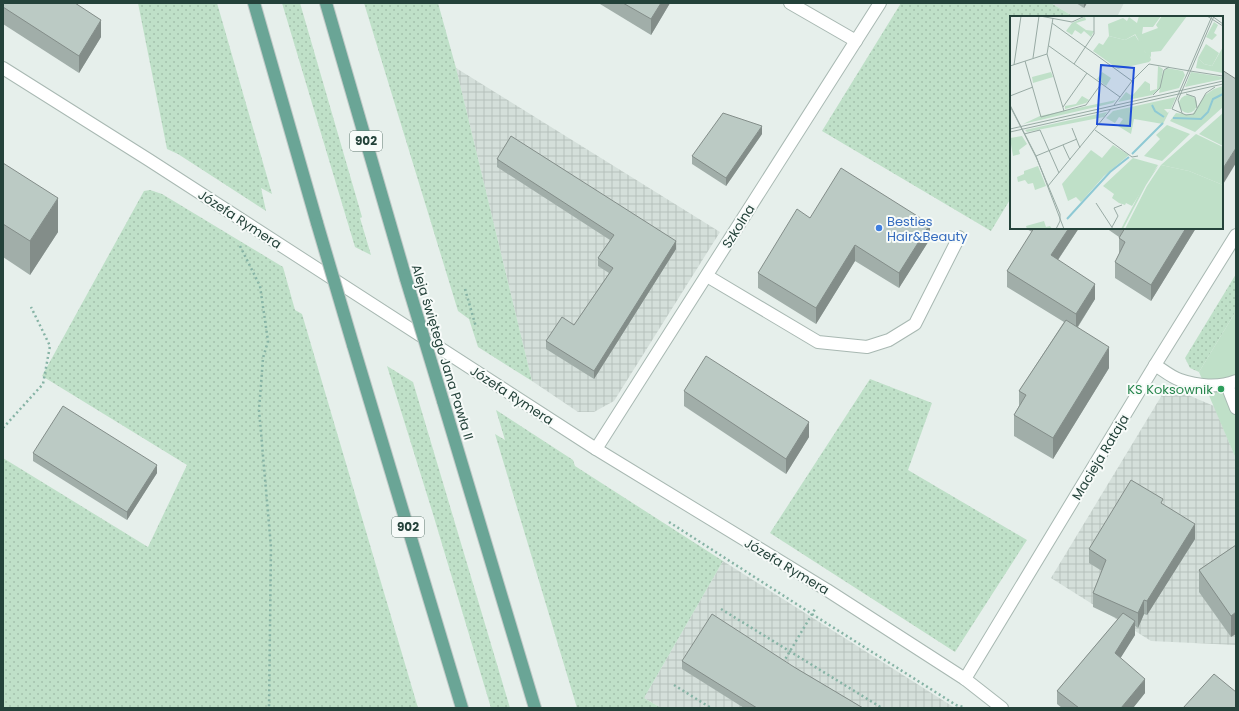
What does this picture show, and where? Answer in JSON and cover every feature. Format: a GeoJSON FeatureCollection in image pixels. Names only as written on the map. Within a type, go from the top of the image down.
{"type":"FeatureCollection","features":[{"type":"Feature","properties":{"kind":"main road","name":"902"},"geometry":{"type":"LineString","coordinates":[[254,3],[317,223],[462,708]]}},
{"type":"Feature","properties":{"kind":"main road","name":"Aleja świętego Jana Pawła II"},"geometry":{"type":"LineString","coordinates":[[326,3],[442,401],[535,708]]}},
{"type":"Feature","properties":{"kind":"street"},"geometry":{"type":"LineString","coordinates":[[790,3],[856,41]]}},
{"type":"Feature","properties":{"kind":"street","name":"Szkolna"},"geometry":{"type":"LineString","coordinates":[[596,449],[880,3]]}},
{"type":"Feature","properties":{"kind":"street","name":"Józefa Rymera"},"geometry":{"type":"LineString","coordinates":[[3,68],[169,173],[596,449],[827,590],[965,680],[1002,708]]}},
{"type":"Feature","properties":{"kind":"street","name":"Macieja Rataja"},"geometry":{"type":"LineString","coordinates":[[965,680],[1155,365],[1236,235]]}},
{"type":"Feature","properties":{"kind":"street"},"geometry":{"type":"LineString","coordinates":[[707,276],[818,342],[867,347],[889,340],[915,324],[959,237]]}},
{"type":"Feature","properties":{"kind":"street"},"geometry":{"type":"LineString","coordinates":[[1155,365],[1179,380],[1206,386],[1232,383],[1236,408]]}},
{"type":"Feature","properties":{"kind":"path"},"geometry":{"type":"LineString","coordinates":[[238,241],[260,286],[268,341],[263,358],[259,410],[271,547],[269,708]]}},
{"type":"Feature","properties":{"kind":"path"},"geometry":{"type":"LineString","coordinates":[[465,289],[476,327]]}},
{"type":"Feature","properties":{"kind":"path"},"geometry":{"type":"LineString","coordinates":[[3,428],[43,384],[50,346],[31,307]]}},
{"type":"Feature","properties":{"kind":"path"},"geometry":{"type":"LineString","coordinates":[[665,519],[956,705],[965,707]]}},
{"type":"Feature","properties":{"kind":"path"},"geometry":{"type":"LineString","coordinates":[[782,664],[827,590]]}},
{"type":"Feature","properties":{"kind":"path"},"geometry":{"type":"LineString","coordinates":[[721,609],[882,708]]}},
{"type":"Feature","properties":{"kind":"path"},"geometry":{"type":"LineString","coordinates":[[674,685],[711,708]]}},
{"type":"Feature","properties":{"kind":"shaded area"},"geometry":{"type":"Polygon","coordinates":[[[1051,3],[1124,3],[1118,16],[1072,16],[1051,3]]]}},
{"type":"Feature","properties":{"kind":"shaded area"},"geometry":{"type":"Polygon","coordinates":[[[456,68],[720,232],[614,401],[594,412],[578,412],[532,381],[456,68]]]}},
{"type":"Feature","properties":{"kind":"shaded area"},"geometry":{"type":"Polygon","coordinates":[[[1165,390],[1181,392],[1214,406],[1236,459],[1236,645],[1151,641],[1051,578],[1165,390]]]}},
{"type":"Feature","properties":{"kind":"shaded area"},"geometry":{"type":"Polygon","coordinates":[[[723,561],[955,708],[661,708],[644,698],[723,561]]]}},
{"type":"Feature","properties":{"kind":"green space"},"geometry":{"type":"Polygon","coordinates":[[[138,3],[217,3],[272,194],[261,188],[266,211],[178,154],[167,149],[138,3]]]}},
{"type":"Feature","properties":{"kind":"green space"},"geometry":{"type":"Polygon","coordinates":[[[282,3],[300,3],[362,217],[360,218],[371,255],[355,247],[282,3]]]}},
{"type":"Feature","properties":{"kind":"green space"},"geometry":{"type":"Polygon","coordinates":[[[364,3],[438,3],[456,68],[532,381],[478,347],[469,319],[458,311],[364,3]]]}},
{"type":"Feature","properties":{"kind":"green space"},"geometry":{"type":"Polygon","coordinates":[[[901,3],[1051,3],[1072,16],[1010,16],[1010,200],[991,231],[822,131],[901,3]]]}},
{"type":"Feature","properties":{"kind":"green space"},"geometry":{"type":"Polygon","coordinates":[[[150,190],[162,194],[283,267],[295,310],[302,314],[418,708],[3,708],[3,458],[148,547],[187,465],[42,376],[144,191],[150,190]]]}},
{"type":"Feature","properties":{"kind":"green space"},"geometry":{"type":"Polygon","coordinates":[[[1236,274],[1236,311],[1199,372],[1190,368],[1185,358],[1236,274]]]}},
{"type":"Feature","properties":{"kind":"green space","name":"KS Koksownik"},"geometry":{"type":"Polygon","coordinates":[[[1236,311],[1236,459],[1199,372],[1236,311]]]}},
{"type":"Feature","properties":{"kind":"green space"},"geometry":{"type":"Polygon","coordinates":[[[387,366],[413,382],[510,708],[491,708],[387,366]]]}},
{"type":"Feature","properties":{"kind":"green space"},"geometry":{"type":"Polygon","coordinates":[[[870,379],[932,403],[908,470],[1027,540],[955,652],[770,533],[870,379]]]}},
{"type":"Feature","properties":{"kind":"green space"},"geometry":{"type":"Polygon","coordinates":[[[496,410],[573,460],[575,466],[723,561],[644,698],[661,708],[577,708],[495,434],[505,440],[496,410]]]}},
{"type":"Feature","properties":{"kind":"building"},"geometry":{"type":"Polygon","coordinates":[[[3,3],[75,3],[101,20],[79,56],[3,7],[3,3]]]}},
{"type":"Feature","properties":{"kind":"building"},"geometry":{"type":"Polygon","coordinates":[[[623,3],[661,3],[651,19],[623,3]]]}},
{"type":"Feature","properties":{"kind":"building"},"geometry":{"type":"Polygon","coordinates":[[[1223,71],[1236,79],[1236,148],[1223,168],[1223,71]]]}},
{"type":"Feature","properties":{"kind":"building"},"geometry":{"type":"Polygon","coordinates":[[[723,113],[762,126],[726,178],[692,156],[723,113]]]}},
{"type":"Feature","properties":{"kind":"building"},"geometry":{"type":"Polygon","coordinates":[[[511,136],[676,241],[594,371],[546,341],[562,317],[574,325],[613,268],[598,258],[614,235],[497,159],[511,136]]]}},
{"type":"Feature","properties":{"kind":"building"},"geometry":{"type":"Polygon","coordinates":[[[3,163],[58,198],[30,241],[3,224],[3,163]]]}},
{"type":"Feature","properties":{"kind":"building"},"geometry":{"type":"Polygon","coordinates":[[[841,168],[930,224],[899,273],[855,245],[816,308],[758,273],[797,209],[810,218],[841,168]]]}},
{"type":"Feature","properties":{"kind":"building"},"geometry":{"type":"Polygon","coordinates":[[[1033,229],[1068,229],[1051,255],[1095,284],[1076,314],[1007,271],[1033,229]]]}},
{"type":"Feature","properties":{"kind":"building"},"geometry":{"type":"Polygon","coordinates":[[[1124,229],[1185,229],[1151,285],[1115,262],[1125,242],[1119,238],[1124,229]]]}},
{"type":"Feature","properties":{"kind":"building"},"geometry":{"type":"Polygon","coordinates":[[[1066,320],[1109,347],[1053,438],[1014,415],[1026,395],[1019,391],[1066,320]]]}},
{"type":"Feature","properties":{"kind":"building"},"geometry":{"type":"Polygon","coordinates":[[[706,356],[809,422],[786,459],[684,391],[706,356]]]}},
{"type":"Feature","properties":{"kind":"building"},"geometry":{"type":"Polygon","coordinates":[[[63,406],[157,465],[127,512],[33,453],[63,406]]]}},
{"type":"Feature","properties":{"kind":"building"},"geometry":{"type":"Polygon","coordinates":[[[1131,480],[1163,499],[1161,503],[1195,524],[1147,601],[1144,600],[1138,613],[1093,593],[1106,560],[1089,549],[1131,480]]]}},
{"type":"Feature","properties":{"kind":"building"},"geometry":{"type":"Polygon","coordinates":[[[1236,545],[1236,612],[1231,616],[1199,570],[1236,545]]]}},
{"type":"Feature","properties":{"kind":"building"},"geometry":{"type":"Polygon","coordinates":[[[1123,613],[1135,621],[1115,653],[1145,679],[1121,708],[1079,708],[1057,691],[1123,613]]]}},
{"type":"Feature","properties":{"kind":"building"},"geometry":{"type":"Polygon","coordinates":[[[712,614],[794,667],[863,708],[757,708],[682,661],[712,614]]]}},
{"type":"Feature","properties":{"kind":"building"},"geometry":{"type":"Polygon","coordinates":[[[1214,674],[1236,692],[1236,708],[1183,708],[1214,674]]]}},
{"type":"Feature","properties":{"kind":"place","name":"Besties Hair&Beauty"},"geometry":{"type":"Point","coordinates":[879,228]}},
{"type":"Feature","properties":{"kind":"place","name":"KS Koksownik"},"geometry":{"type":"Point","coordinates":[1221,389]}}]}
